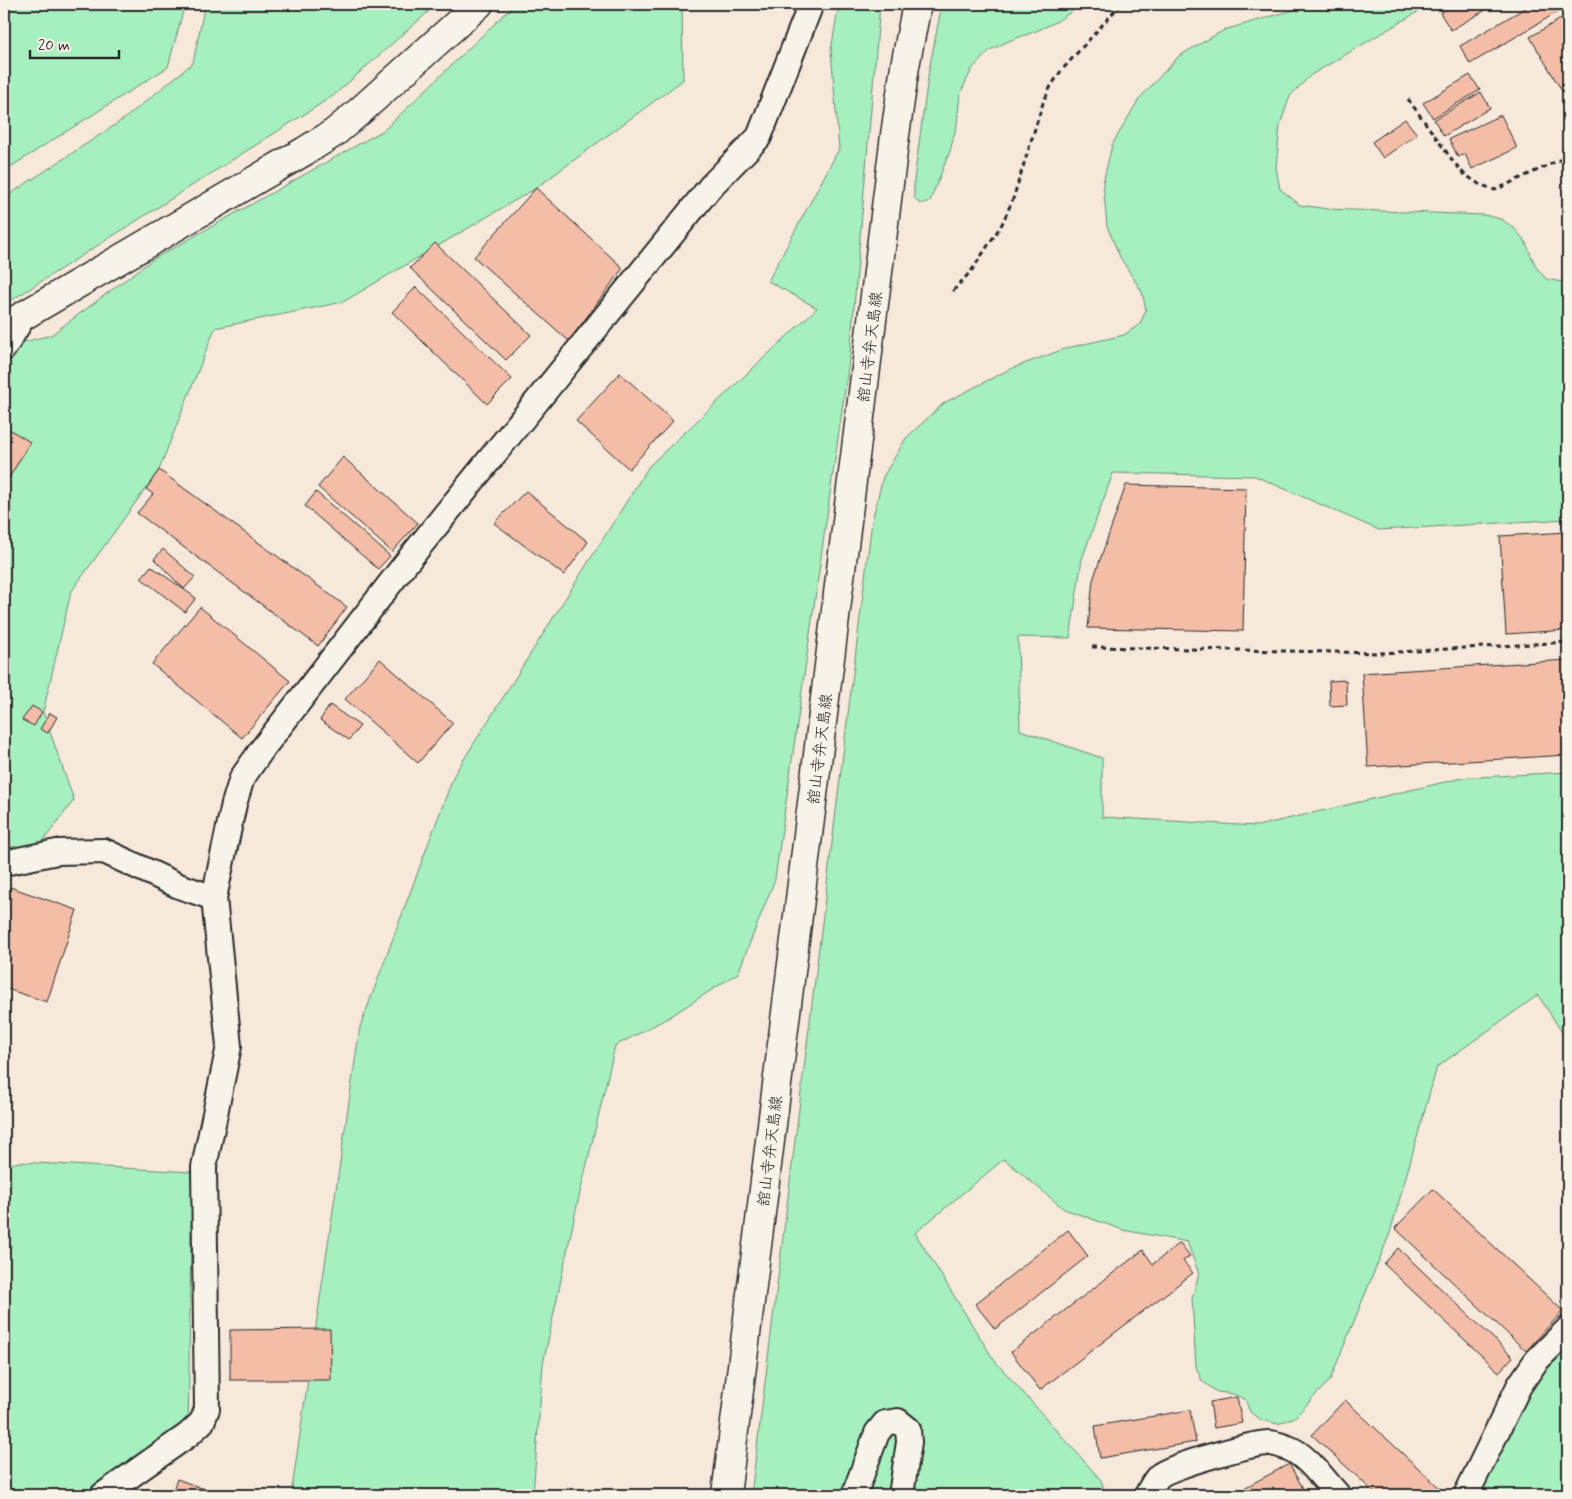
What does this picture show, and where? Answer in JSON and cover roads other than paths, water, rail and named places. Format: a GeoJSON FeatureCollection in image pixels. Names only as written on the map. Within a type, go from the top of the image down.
{"type":"FeatureCollection","features":[{"type":"Feature","properties":{"kind":"main road"},"geometry":{"type":"LineString","coordinates":[[15,320],[334,133],[479,4]]}},
{"type":"Feature","properties":{"kind":"main road","name":"舘山寺弁天島線"},"geometry":{"type":"LineString","coordinates":[[726,1495],[895,135],[905,66],[917,4]]}},
{"type":"Feature","properties":{"kind":"street"},"geometry":{"type":"LineString","coordinates":[[103,1495],[188,1435],[202,1422],[207,1409],[204,1167],[229,1046],[214,898],[234,804],[242,778],[406,563],[711,186],[759,136],[811,4]]}},
{"type":"Feature","properties":{"kind":"street"},"geometry":{"type":"LineString","coordinates":[[4,348],[15,320]]}},
{"type":"Feature","properties":{"kind":"street"},"geometry":{"type":"LineString","coordinates":[[4,863],[57,852],[104,851],[179,886],[214,898]]}},
{"type":"Feature","properties":{"kind":"street"},"geometry":{"type":"LineString","coordinates":[[1466,1495],[1504,1413],[1519,1386],[1536,1361],[1568,1329]]}},
{"type":"Feature","properties":{"kind":"street"},"geometry":{"type":"LineString","coordinates":[[854,1495],[877,1433],[885,1422],[898,1421],[908,1429],[910,1442],[901,1495]]}},
{"type":"Feature","properties":{"kind":"street"},"geometry":{"type":"LineString","coordinates":[[1147,1495],[1160,1475],[1173,1468],[1250,1445],[1271,1443],[1291,1449],[1307,1461],[1338,1495]]}}]}
